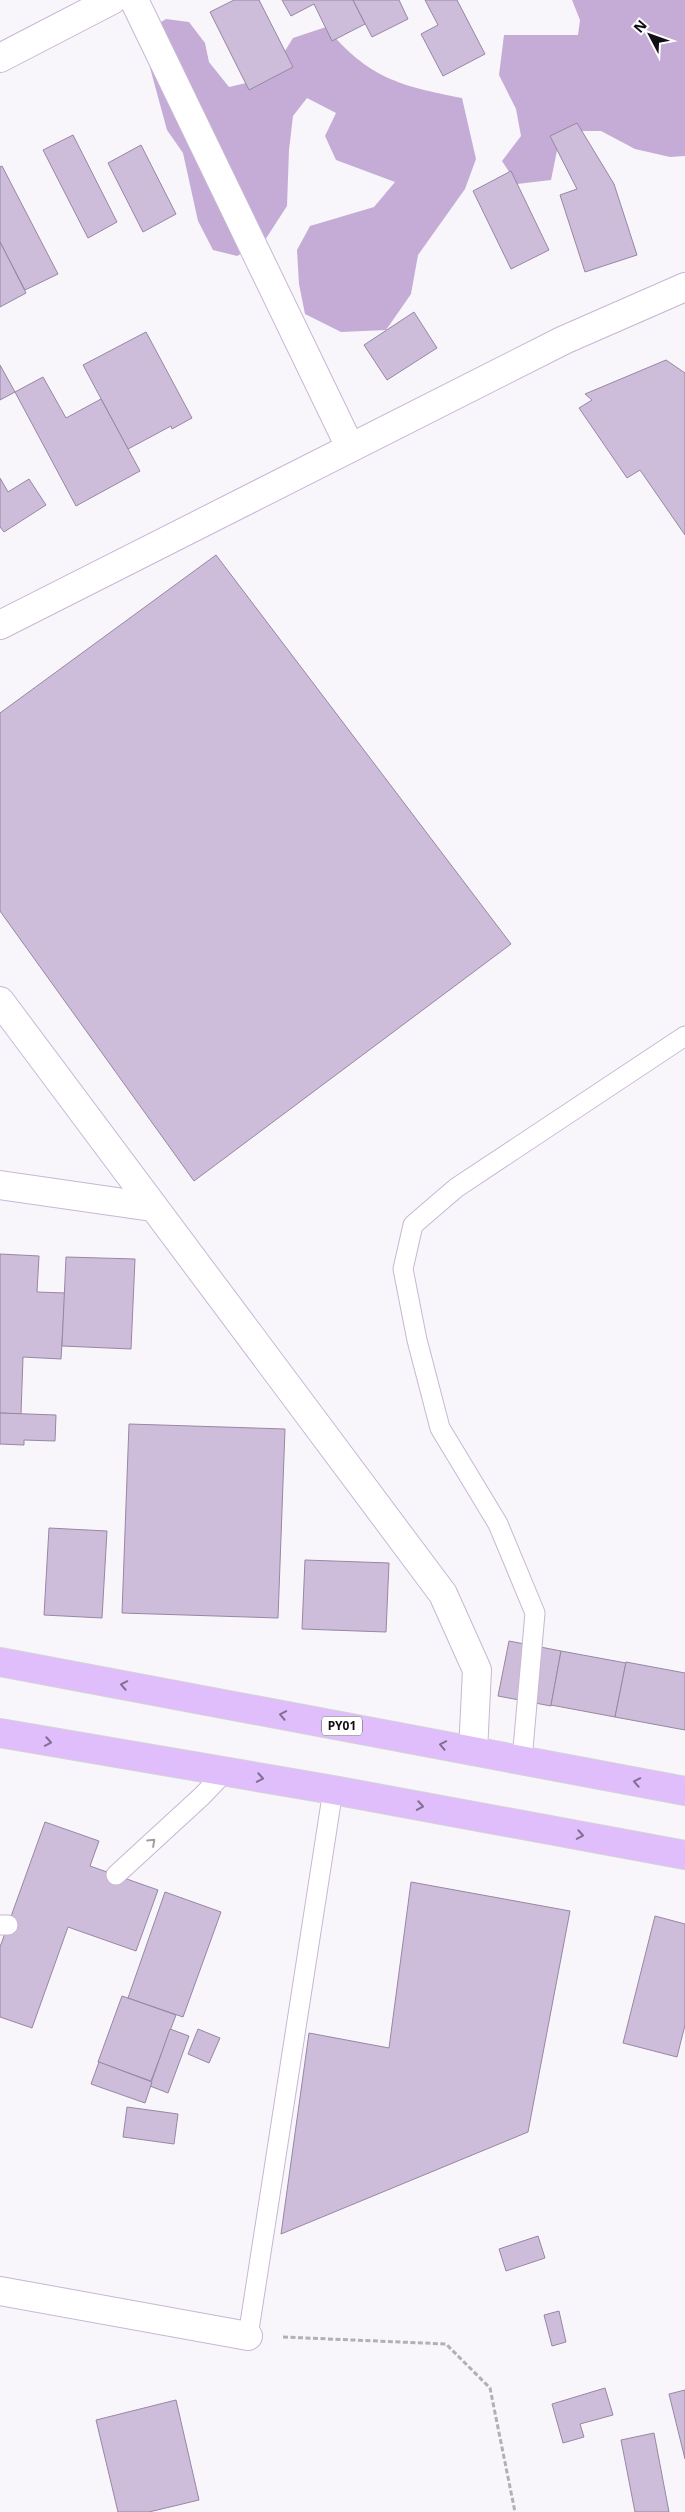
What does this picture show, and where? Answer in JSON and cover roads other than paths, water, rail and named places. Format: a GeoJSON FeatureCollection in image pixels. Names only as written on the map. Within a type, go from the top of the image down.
{"type":"FeatureCollection","features":[{"type":"Feature","properties":{"kind":"highway","name":"PY01"},"geometry":{"type":"LineString","coordinates":[[0,1662],[685,1791]]}},
{"type":"Feature","properties":{"kind":"highway"},"geometry":{"type":"LineString","coordinates":[[0,1733],[333,1790],[685,1854]]}},
{"type":"Feature","properties":{"kind":"street"},"geometry":{"type":"LineString","coordinates":[[0,58],[112,0]]}},
{"type":"Feature","properties":{"kind":"street"},"geometry":{"type":"LineString","coordinates":[[134,0],[350,447]]}},
{"type":"Feature","properties":{"kind":"street"},"geometry":{"type":"LineString","coordinates":[[0,625],[564,340],[685,286]]}},
{"type":"Feature","properties":{"kind":"street"},"geometry":{"type":"LineString","coordinates":[[0,1001],[152,1207],[443,1594],[477,1670],[473,1752]]}},
{"type":"Feature","properties":{"kind":"street"},"geometry":{"type":"LineString","coordinates":[[0,1185],[152,1207]]}},
{"type":"Feature","properties":{"kind":"street"},"geometry":{"type":"LineString","coordinates":[[0,2291],[248,2336]]}},
{"type":"Feature","properties":{"kind":"lane"},"geometry":{"type":"LineString","coordinates":[[522,1760],[534,1613],[498,1524],[440,1428],[417,1340],[403,1269],[413,1225],[456,1188],[685,1036]]}},
{"type":"Feature","properties":{"kind":"lane"},"geometry":{"type":"LineString","coordinates":[[116,1875],[202,1796],[225,1772]]}},
{"type":"Feature","properties":{"kind":"lane"},"geometry":{"type":"LineString","coordinates":[[248,2336],[333,1790]]}}]}
